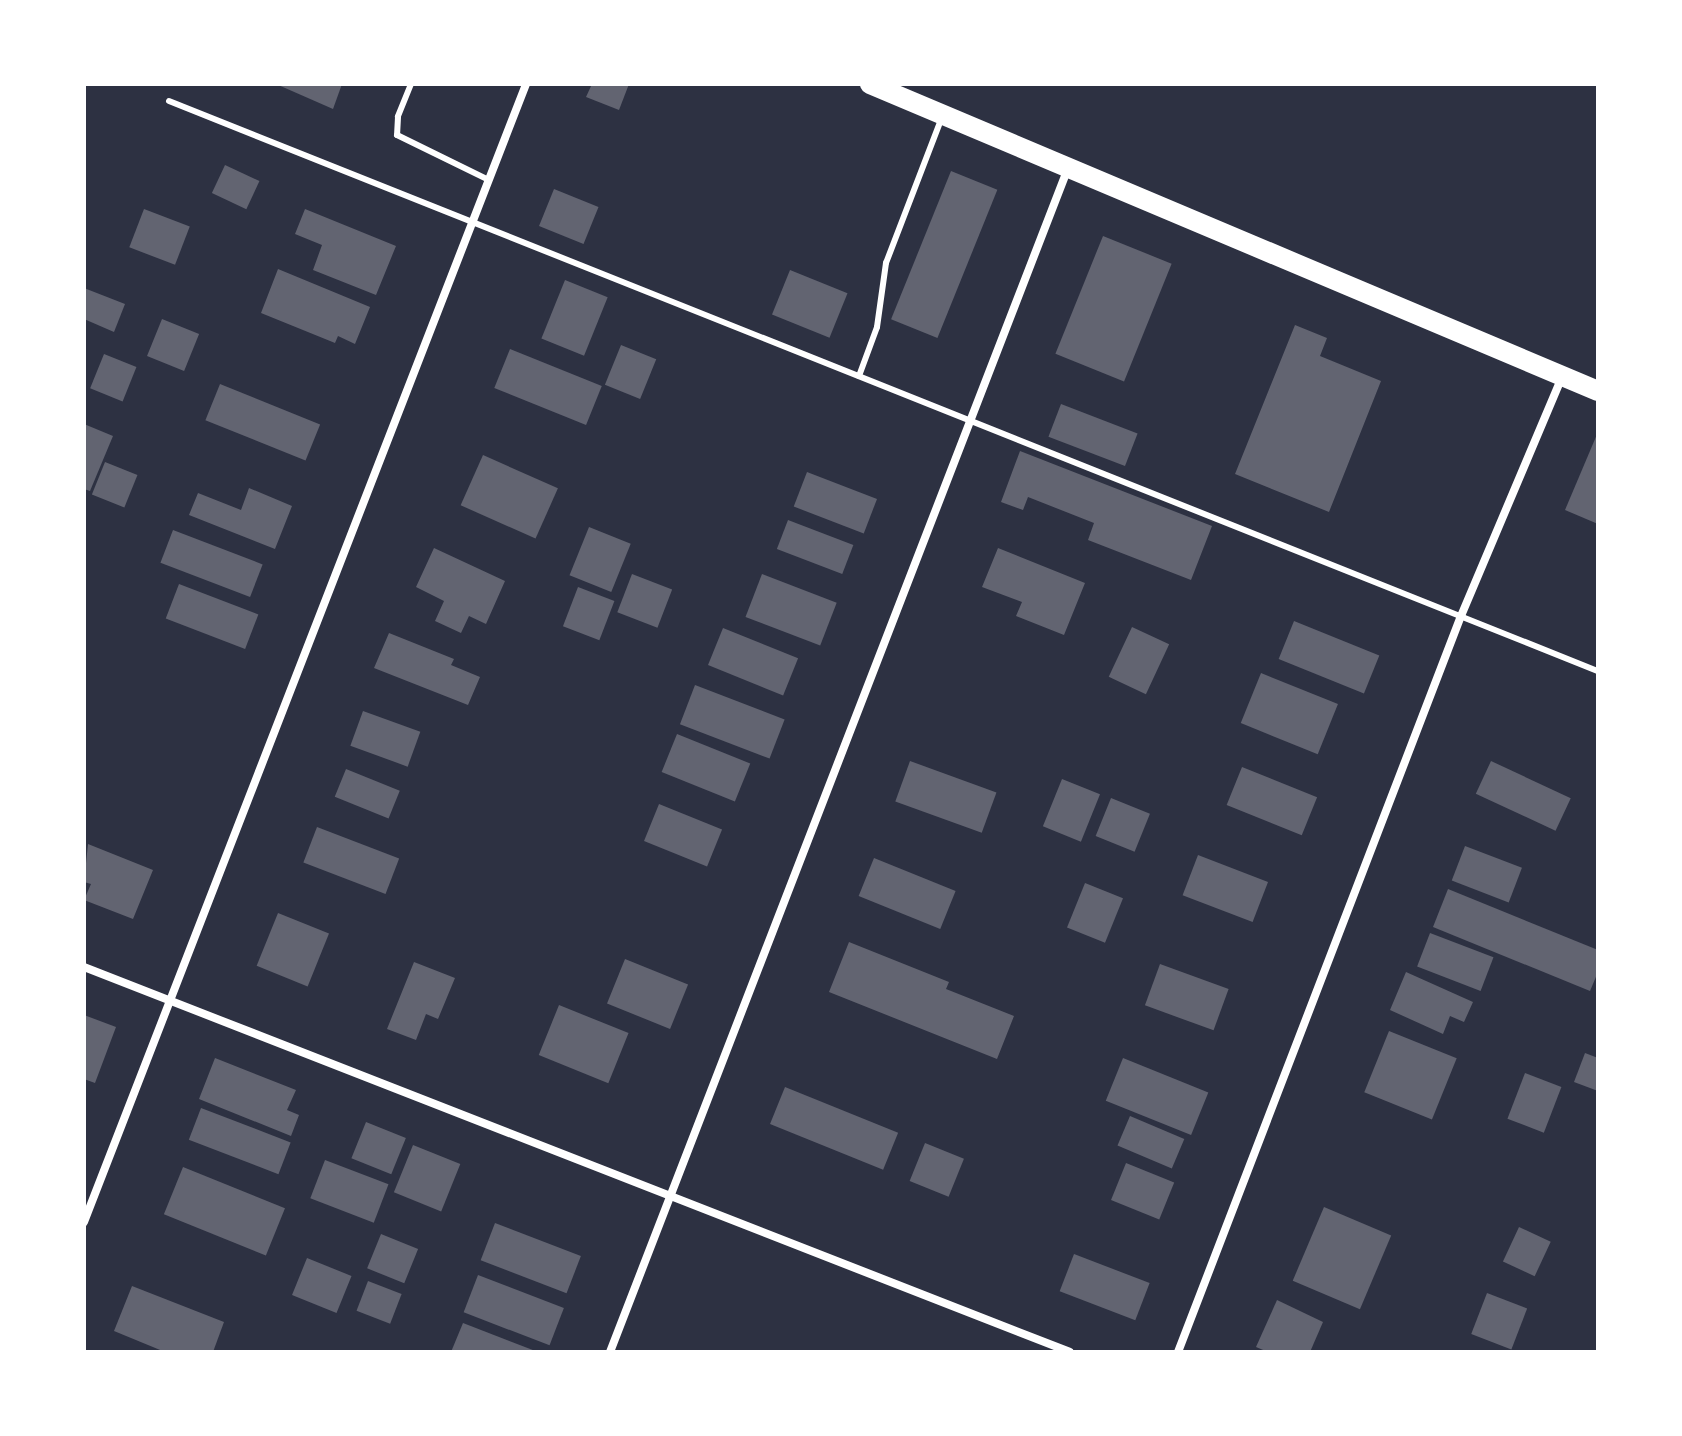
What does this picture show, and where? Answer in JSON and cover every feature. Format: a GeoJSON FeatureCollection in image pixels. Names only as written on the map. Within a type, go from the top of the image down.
{"type":"FeatureCollection","features":[{"type":"Feature","properties":{"kind":"main road"},"geometry":{"type":"LineString","coordinates":[[870,84],[1067,171],[1598,391]]}},
{"type":"Feature","properties":{"kind":"street"},"geometry":{"type":"LineString","coordinates":[[84,1222],[526,84]]}},
{"type":"Feature","properties":{"kind":"street"},"geometry":{"type":"LineString","coordinates":[[610,1352],[967,419],[1067,171]]}},
{"type":"Feature","properties":{"kind":"street"},"geometry":{"type":"LineString","coordinates":[[1178,1352],[1461,616],[1562,376]]}},
{"type":"Feature","properties":{"kind":"street"},"geometry":{"type":"LineString","coordinates":[[84,967],[673,1194],[1070,1352]]}},
{"type":"Feature","properties":{"kind":"lane"},"geometry":{"type":"LineString","coordinates":[[411,84],[398,117],[397,135],[489,180]]}},
{"type":"Feature","properties":{"kind":"lane"},"geometry":{"type":"LineString","coordinates":[[169,101],[1598,671]]}},
{"type":"Feature","properties":{"kind":"lane"},"geometry":{"type":"LineString","coordinates":[[859,376],[877,327],[886,263],[942,116]]}},
{"type":"Feature","properties":{"kind":"building"},"geometry":{"type":"Polygon","coordinates":[[[276,84],[342,84],[333,109],[276,84]]]}},
{"type":"Feature","properties":{"kind":"building"},"geometry":{"type":"Polygon","coordinates":[[[592,84],[629,84],[619,110],[586,97],[592,84]]]}},
{"type":"Feature","properties":{"kind":"building"},"geometry":{"type":"Polygon","coordinates":[[[225,165],[259,181],[246,209],[212,193],[225,165]]]}},
{"type":"Feature","properties":{"kind":"building"},"geometry":{"type":"Polygon","coordinates":[[[951,171],[997,190],[937,338],[891,319],[951,171]]]}},
{"type":"Feature","properties":{"kind":"building"},"geometry":{"type":"Polygon","coordinates":[[[554,189],[599,207],[584,244],[539,226],[554,189]]]}},
{"type":"Feature","properties":{"kind":"building"},"geometry":{"type":"Polygon","coordinates":[[[144,209],[190,227],[175,265],[129,247],[144,209]]]}},
{"type":"Feature","properties":{"kind":"building"},"geometry":{"type":"Polygon","coordinates":[[[305,209],[396,246],[376,295],[313,270],[322,245],[295,234],[305,209]]]}},
{"type":"Feature","properties":{"kind":"building"},"geometry":{"type":"Polygon","coordinates":[[[1103,236],[1172,264],[1124,381],[1055,354],[1103,236]]]}},
{"type":"Feature","properties":{"kind":"building"},"geometry":{"type":"Polygon","coordinates":[[[278,269],[370,307],[355,344],[338,336],[335,343],[261,313],[278,269]]]}},
{"type":"Feature","properties":{"kind":"building"},"geometry":{"type":"Polygon","coordinates":[[[790,270],[847,293],[830,338],[772,315],[790,270]]]}},
{"type":"Feature","properties":{"kind":"building"},"geometry":{"type":"Polygon","coordinates":[[[565,280],[608,297],[584,356],[541,338],[565,280]]]}},
{"type":"Feature","properties":{"kind":"building"},"geometry":{"type":"Polygon","coordinates":[[[84,288],[125,304],[114,332],[84,319],[84,288]]]}},
{"type":"Feature","properties":{"kind":"building"},"geometry":{"type":"Polygon","coordinates":[[[162,319],[199,334],[184,371],[147,356],[162,319]]]}},
{"type":"Feature","properties":{"kind":"building"},"geometry":{"type":"Polygon","coordinates":[[[1295,325],[1327,338],[1320,356],[1381,381],[1329,512],[1235,474],[1295,325]]]}},
{"type":"Feature","properties":{"kind":"building"},"geometry":{"type":"Polygon","coordinates":[[[621,345],[656,359],[640,399],[605,385],[621,345]]]}},
{"type":"Feature","properties":{"kind":"building"},"geometry":{"type":"Polygon","coordinates":[[[510,349],[602,386],[586,425],[494,388],[510,349]]]}},
{"type":"Feature","properties":{"kind":"building"},"geometry":{"type":"Polygon","coordinates":[[[104,354],[136,367],[123,401],[90,388],[104,354]]]}},
{"type":"Feature","properties":{"kind":"building"},"geometry":{"type":"Polygon","coordinates":[[[220,384],[320,424],[306,461],[205,420],[220,384]]]}},
{"type":"Feature","properties":{"kind":"building"},"geometry":{"type":"Polygon","coordinates":[[[1061,404],[1138,433],[1125,466],[1048,437],[1061,404]]]}},
{"type":"Feature","properties":{"kind":"building"},"geometry":{"type":"Polygon","coordinates":[[[84,424],[113,436],[90,491],[84,489],[84,424]]]}},
{"type":"Feature","properties":{"kind":"building"},"geometry":{"type":"Polygon","coordinates":[[[1598,432],[1598,524],[1565,510],[1598,432]]]}},
{"type":"Feature","properties":{"kind":"building"},"geometry":{"type":"Polygon","coordinates":[[[1020,451],[1212,526],[1191,580],[1088,540],[1094,523],[1028,497],[1023,510],[1001,502],[1020,451]]]}},
{"type":"Feature","properties":{"kind":"building"},"geometry":{"type":"Polygon","coordinates":[[[483,455],[558,488],[536,539],[461,505],[483,455]]]}},
{"type":"Feature","properties":{"kind":"building"},"geometry":{"type":"Polygon","coordinates":[[[105,462],[137,475],[124,508],[92,494],[105,462]]]}},
{"type":"Feature","properties":{"kind":"building"},"geometry":{"type":"Polygon","coordinates":[[[807,472],[877,499],[864,533],[794,507],[807,472]]]}},
{"type":"Feature","properties":{"kind":"building"},"geometry":{"type":"Polygon","coordinates":[[[249,488],[292,506],[275,549],[189,515],[198,493],[241,510],[249,488]]]}},
{"type":"Feature","properties":{"kind":"building"},"geometry":{"type":"Polygon","coordinates":[[[788,520],[853,545],[842,574],[777,549],[788,520]]]}},
{"type":"Feature","properties":{"kind":"building"},"geometry":{"type":"Polygon","coordinates":[[[589,527],[631,544],[611,592],[570,575],[589,527]]]}},
{"type":"Feature","properties":{"kind":"building"},"geometry":{"type":"Polygon","coordinates":[[[173,530],[263,564],[250,597],[160,563],[173,530]]]}},
{"type":"Feature","properties":{"kind":"building"},"geometry":{"type":"Polygon","coordinates":[[[434,548],[505,581],[486,624],[469,616],[461,633],[435,621],[444,601],[416,587],[434,548]]]}},
{"type":"Feature","properties":{"kind":"building"},"geometry":{"type":"Polygon","coordinates":[[[998,548],[1085,583],[1064,635],[1016,616],[1022,602],[982,587],[998,548]]]}},
{"type":"Feature","properties":{"kind":"building"},"geometry":{"type":"Polygon","coordinates":[[[632,574],[672,589],[657,628],[617,612],[632,574]]]}},
{"type":"Feature","properties":{"kind":"building"},"geometry":{"type":"Polygon","coordinates":[[[762,574],[837,603],[820,646],[746,617],[762,574]]]}},
{"type":"Feature","properties":{"kind":"building"},"geometry":{"type":"Polygon","coordinates":[[[179,584],[258,614],[245,649],[166,619],[179,584]]]}},
{"type":"Feature","properties":{"kind":"building"},"geometry":{"type":"Polygon","coordinates":[[[578,587],[614,601],[599,640],[563,626],[578,587]]]}},
{"type":"Feature","properties":{"kind":"building"},"geometry":{"type":"Polygon","coordinates":[[[1294,621],[1379,655],[1364,693],[1279,659],[1294,621]]]}},
{"type":"Feature","properties":{"kind":"building"},"geometry":{"type":"Polygon","coordinates":[[[1132,627],[1169,644],[1146,694],[1109,677],[1132,627]]]}},
{"type":"Feature","properties":{"kind":"building"},"geometry":{"type":"Polygon","coordinates":[[[723,628],[798,658],[783,695],[708,665],[723,628]]]}},
{"type":"Feature","properties":{"kind":"building"},"geometry":{"type":"Polygon","coordinates":[[[389,633],[454,659],[451,665],[480,677],[468,705],[374,668],[389,633]]]}},
{"type":"Feature","properties":{"kind":"building"},"geometry":{"type":"Polygon","coordinates":[[[1261,673],[1338,704],[1318,754],[1241,723],[1261,673]]]}},
{"type":"Feature","properties":{"kind":"building"},"geometry":{"type":"Polygon","coordinates":[[[695,685],[785,719],[770,759],[680,724],[695,685]]]}},
{"type":"Feature","properties":{"kind":"building"},"geometry":{"type":"Polygon","coordinates":[[[363,711],[420,732],[408,767],[350,746],[363,711]]]}},
{"type":"Feature","properties":{"kind":"building"},"geometry":{"type":"Polygon","coordinates":[[[677,734],[750,764],[735,802],[662,772],[677,734]]]}},
{"type":"Feature","properties":{"kind":"building"},"geometry":{"type":"Polygon","coordinates":[[[910,761],[996,792],[982,833],[895,801],[910,761]]]}},
{"type":"Feature","properties":{"kind":"building"},"geometry":{"type":"Polygon","coordinates":[[[1491,761],[1571,798],[1556,831],[1476,794],[1491,761]]]}},
{"type":"Feature","properties":{"kind":"building"},"geometry":{"type":"Polygon","coordinates":[[[1242,767],[1317,797],[1302,835],[1227,805],[1242,767]]]}},
{"type":"Feature","properties":{"kind":"building"},"geometry":{"type":"Polygon","coordinates":[[[346,769],[400,791],[389,819],[335,797],[346,769]]]}},
{"type":"Feature","properties":{"kind":"building"},"geometry":{"type":"Polygon","coordinates":[[[1062,779],[1100,794],[1081,842],[1043,826],[1062,779]]]}},
{"type":"Feature","properties":{"kind":"building"},"geometry":{"type":"Polygon","coordinates":[[[1111,798],[1150,814],[1135,852],[1096,836],[1111,798]]]}},
{"type":"Feature","properties":{"kind":"building"},"geometry":{"type":"Polygon","coordinates":[[[659,804],[722,829],[707,867],[644,841],[659,804]]]}},
{"type":"Feature","properties":{"kind":"building"},"geometry":{"type":"Polygon","coordinates":[[[317,827],[399,859],[386,894],[303,862],[317,827]]]}},
{"type":"Feature","properties":{"kind":"building"},"geometry":{"type":"Polygon","coordinates":[[[88,844],[153,870],[133,919],[84,900],[91,884],[84,882],[88,844]]]}},
{"type":"Feature","properties":{"kind":"building"},"geometry":{"type":"Polygon","coordinates":[[[1465,846],[1522,868],[1509,902],[1452,881],[1465,846]]]}},
{"type":"Feature","properties":{"kind":"building"},"geometry":{"type":"Polygon","coordinates":[[[1198,855],[1268,882],[1253,922],[1183,895],[1198,855]]]}},
{"type":"Feature","properties":{"kind":"building"},"geometry":{"type":"Polygon","coordinates":[[[874,858],[956,891],[940,929],[859,896],[874,858]]]}},
{"type":"Feature","properties":{"kind":"building"},"geometry":{"type":"Polygon","coordinates":[[[1085,883],[1123,898],[1105,943],[1067,928],[1085,883]]]}},
{"type":"Feature","properties":{"kind":"building"},"geometry":{"type":"Polygon","coordinates":[[[1448,889],[1598,950],[1598,972],[1590,991],[1433,927],[1448,889]]]}},
{"type":"Feature","properties":{"kind":"building"},"geometry":{"type":"Polygon","coordinates":[[[278,913],[329,934],[308,986],[257,966],[278,913]]]}},
{"type":"Feature","properties":{"kind":"building"},"geometry":{"type":"Polygon","coordinates":[[[1430,933],[1493,957],[1481,991],[1417,967],[1430,933]]]}},
{"type":"Feature","properties":{"kind":"building"},"geometry":{"type":"Polygon","coordinates":[[[849,942],[949,982],[946,989],[1014,1016],[997,1059],[829,992],[849,942]]]}},
{"type":"Feature","properties":{"kind":"building"},"geometry":{"type":"Polygon","coordinates":[[[625,959],[688,984],[670,1029],[607,1004],[625,959]]]}},
{"type":"Feature","properties":{"kind":"building"},"geometry":{"type":"Polygon","coordinates":[[[414,962],[455,978],[438,1019],[426,1014],[416,1040],[387,1029],[414,962]]]}},
{"type":"Feature","properties":{"kind":"building"},"geometry":{"type":"Polygon","coordinates":[[[1160,964],[1229,989],[1214,1030],[1145,1005],[1160,964]]]}},
{"type":"Feature","properties":{"kind":"building"},"geometry":{"type":"Polygon","coordinates":[[[1406,972],[1473,1002],[1464,1022],[1450,1016],[1443,1034],[1390,1010],[1406,972]]]}},
{"type":"Feature","properties":{"kind":"building"},"geometry":{"type":"Polygon","coordinates":[[[559,1005],[629,1033],[608,1083],[539,1055],[559,1005]]]}},
{"type":"Feature","properties":{"kind":"building"},"geometry":{"type":"Polygon","coordinates":[[[84,1015],[116,1027],[95,1083],[84,1079],[84,1015]]]}},
{"type":"Feature","properties":{"kind":"building"},"geometry":{"type":"Polygon","coordinates":[[[1389,1031],[1457,1058],[1432,1120],[1364,1092],[1389,1031]]]}},
{"type":"Feature","properties":{"kind":"building"},"geometry":{"type":"Polygon","coordinates":[[[1585,1053],[1598,1058],[1598,1091],[1574,1082],[1585,1053]]]}},
{"type":"Feature","properties":{"kind":"building"},"geometry":{"type":"Polygon","coordinates":[[[215,1058],[296,1090],[287,1110],[299,1115],[291,1136],[199,1099],[215,1058]]]}},
{"type":"Feature","properties":{"kind":"building"},"geometry":{"type":"Polygon","coordinates":[[[1123,1058],[1208,1092],[1191,1135],[1106,1101],[1123,1058]]]}},
{"type":"Feature","properties":{"kind":"building"},"geometry":{"type":"Polygon","coordinates":[[[1525,1073],[1561,1087],[1544,1133],[1507,1119],[1525,1073]]]}},
{"type":"Feature","properties":{"kind":"building"},"geometry":{"type":"Polygon","coordinates":[[[785,1087],[898,1133],[883,1170],[770,1124],[785,1087]]]}},
{"type":"Feature","properties":{"kind":"building"},"geometry":{"type":"Polygon","coordinates":[[[201,1108],[291,1142],[278,1174],[189,1140],[201,1108]]]}},
{"type":"Feature","properties":{"kind":"building"},"geometry":{"type":"Polygon","coordinates":[[[1130,1116],[1184,1139],[1172,1169],[1117,1145],[1130,1116]]]}},
{"type":"Feature","properties":{"kind":"building"},"geometry":{"type":"Polygon","coordinates":[[[366,1122],[406,1138],[391,1174],[351,1158],[366,1122]]]}},
{"type":"Feature","properties":{"kind":"building"},"geometry":{"type":"Polygon","coordinates":[[[925,1143],[964,1159],[949,1197],[910,1181],[925,1143]]]}},
{"type":"Feature","properties":{"kind":"building"},"geometry":{"type":"Polygon","coordinates":[[[413,1145],[460,1164],[441,1211],[394,1192],[413,1145]]]}},
{"type":"Feature","properties":{"kind":"building"},"geometry":{"type":"Polygon","coordinates":[[[325,1160],[388,1184],[374,1223],[310,1198],[325,1160]]]}},
{"type":"Feature","properties":{"kind":"building"},"geometry":{"type":"Polygon","coordinates":[[[1126,1163],[1174,1182],[1159,1220],[1111,1200],[1126,1163]]]}},
{"type":"Feature","properties":{"kind":"building"},"geometry":{"type":"Polygon","coordinates":[[[183,1167],[285,1208],[266,1255],[164,1214],[183,1167]]]}},
{"type":"Feature","properties":{"kind":"building"},"geometry":{"type":"Polygon","coordinates":[[[1324,1207],[1391,1236],[1360,1309],[1293,1281],[1324,1207]]]}},
{"type":"Feature","properties":{"kind":"building"},"geometry":{"type":"Polygon","coordinates":[[[495,1223],[581,1256],[567,1293],[481,1260],[495,1223]]]}},
{"type":"Feature","properties":{"kind":"building"},"geometry":{"type":"Polygon","coordinates":[[[1519,1227],[1551,1242],[1535,1276],[1503,1261],[1519,1227]]]}},
{"type":"Feature","properties":{"kind":"building"},"geometry":{"type":"Polygon","coordinates":[[[381,1234],[418,1249],[404,1283],[367,1268],[381,1234]]]}},
{"type":"Feature","properties":{"kind":"building"},"geometry":{"type":"Polygon","coordinates":[[[1074,1254],[1150,1283],[1135,1320],[1060,1291],[1074,1254]]]}},
{"type":"Feature","properties":{"kind":"building"},"geometry":{"type":"Polygon","coordinates":[[[307,1258],[352,1276],[337,1313],[292,1295],[307,1258]]]}},
{"type":"Feature","properties":{"kind":"building"},"geometry":{"type":"Polygon","coordinates":[[[478,1275],[564,1308],[550,1345],[464,1312],[478,1275]]]}},
{"type":"Feature","properties":{"kind":"building"},"geometry":{"type":"Polygon","coordinates":[[[368,1281],[402,1294],[390,1324],[357,1311],[368,1281]]]}},
{"type":"Feature","properties":{"kind":"building"},"geometry":{"type":"Polygon","coordinates":[[[132,1286],[224,1322],[213,1352],[165,1352],[114,1331],[132,1286]]]}},
{"type":"Feature","properties":{"kind":"building"},"geometry":{"type":"Polygon","coordinates":[[[1487,1293],[1527,1308],[1511,1349],[1471,1334],[1487,1293]]]}},
{"type":"Feature","properties":{"kind":"building"},"geometry":{"type":"Polygon","coordinates":[[[1277,1300],[1323,1322],[1310,1352],[1268,1352],[1256,1347],[1277,1300]]]}},
{"type":"Feature","properties":{"kind":"building"},"geometry":{"type":"Polygon","coordinates":[[[463,1323],[538,1352],[451,1352],[463,1323]]]}}]}
